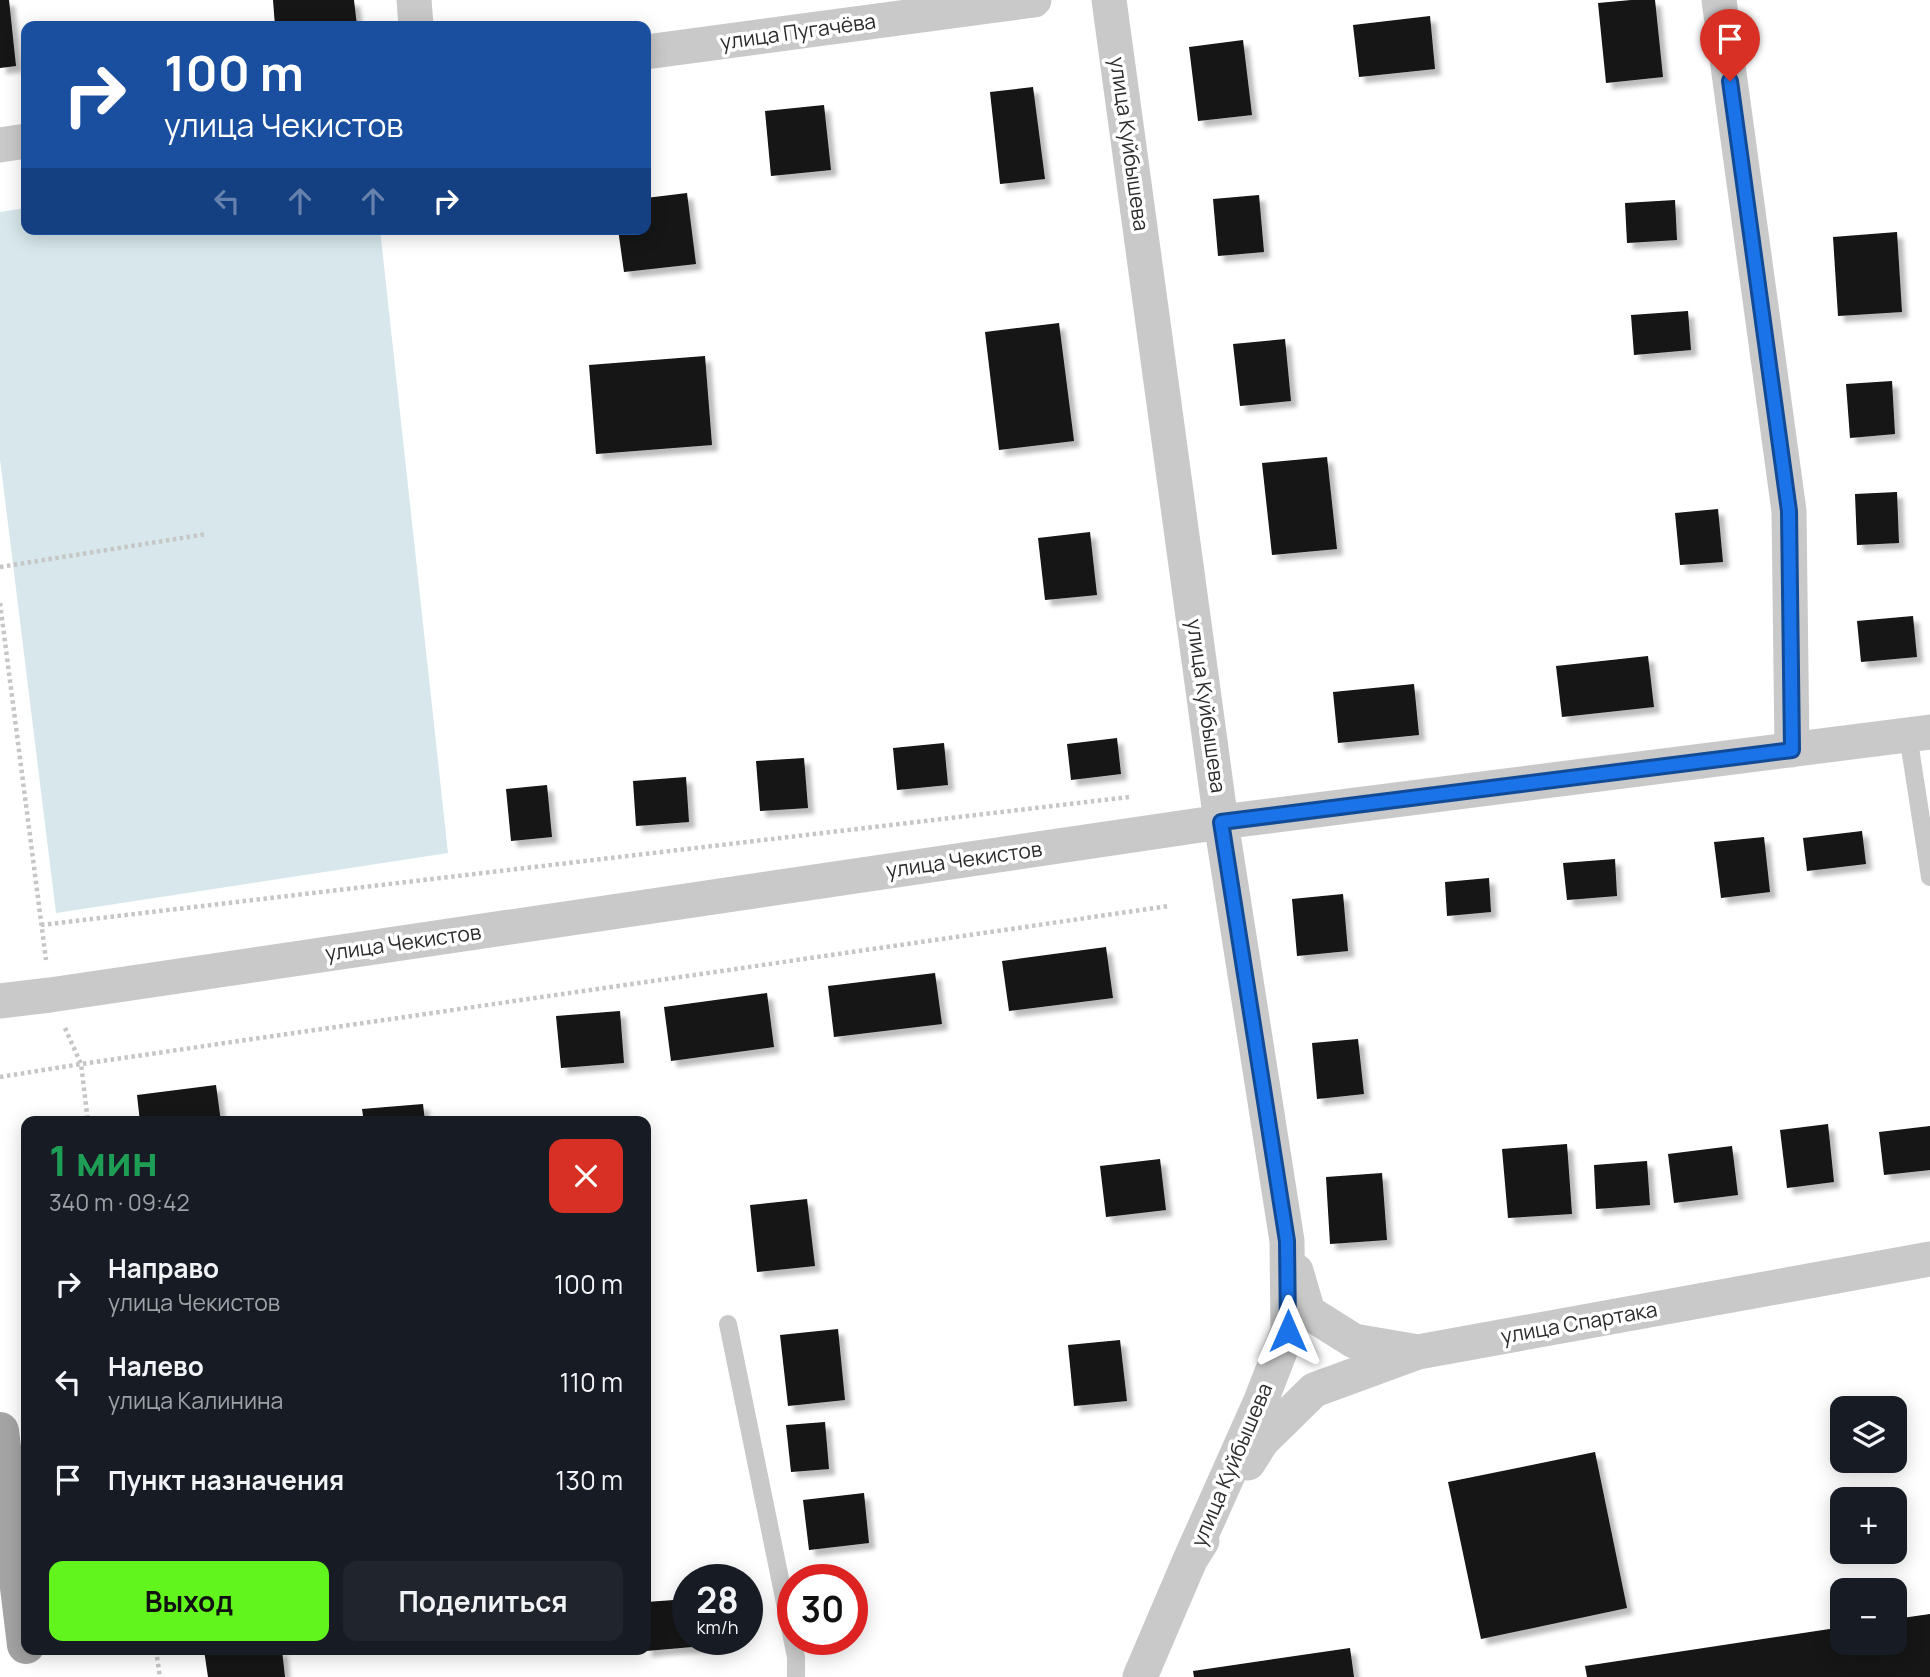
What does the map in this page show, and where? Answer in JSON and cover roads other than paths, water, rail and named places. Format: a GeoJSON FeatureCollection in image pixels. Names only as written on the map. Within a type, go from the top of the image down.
{"type":"FeatureCollection","features":[{"type":"Feature","properties":{"kind":"main road"},"geometry":{"type":"LineString","coordinates":[[0,1432],[21,1604]]}},
{"type":"Feature","properties":{"kind":"main road"},"geometry":{"type":"LineString","coordinates":[[28,1655],[30,1677]]}},
{"type":"Feature","properties":{"kind":"street"},"geometry":{"type":"LineString","coordinates":[[414,0],[416,21]]}},
{"type":"Feature","properties":{"kind":"street","name":"улица Пугачёва"},"geometry":{"type":"LineString","coordinates":[[651,51],[1034,0]]}},
{"type":"Feature","properties":{"kind":"street","name":"улица Куйбышева"},"geometry":{"type":"LineString","coordinates":[[1110,0],[1221,822],[1287,1241],[1288,1331],[1260,1403],[1190,1560]]}},
{"type":"Feature","properties":{"kind":"street"},"geometry":{"type":"LineString","coordinates":[[1718,0],[1789,511],[1792,750]]}},
{"type":"Feature","properties":{"kind":"street"},"geometry":{"type":"LineString","coordinates":[[0,145],[21,142]]}},
{"type":"Feature","properties":{"kind":"street","name":"улица Чекистов"},"geometry":{"type":"LineString","coordinates":[[0,1001],[1221,822],[1919,734]]}},
{"type":"Feature","properties":{"kind":"street","name":"улица Спартака"},"geometry":{"type":"LineString","coordinates":[[1287,1241],[1308,1312],[1354,1341],[1418,1352],[1930,1259]]}},
{"type":"Feature","properties":{"kind":"street"},"geometry":{"type":"LineString","coordinates":[[1140,1677],[1190,1560],[1262,1441],[1314,1390],[1418,1352]]}},
{"type":"Feature","properties":{"kind":"lane"},"geometry":{"type":"LineString","coordinates":[[1919,734],[1930,877]]}},
{"type":"Feature","properties":{"kind":"lane"},"geometry":{"type":"LineString","coordinates":[[729,1324],[796,1657],[796,1677]]}}]}
